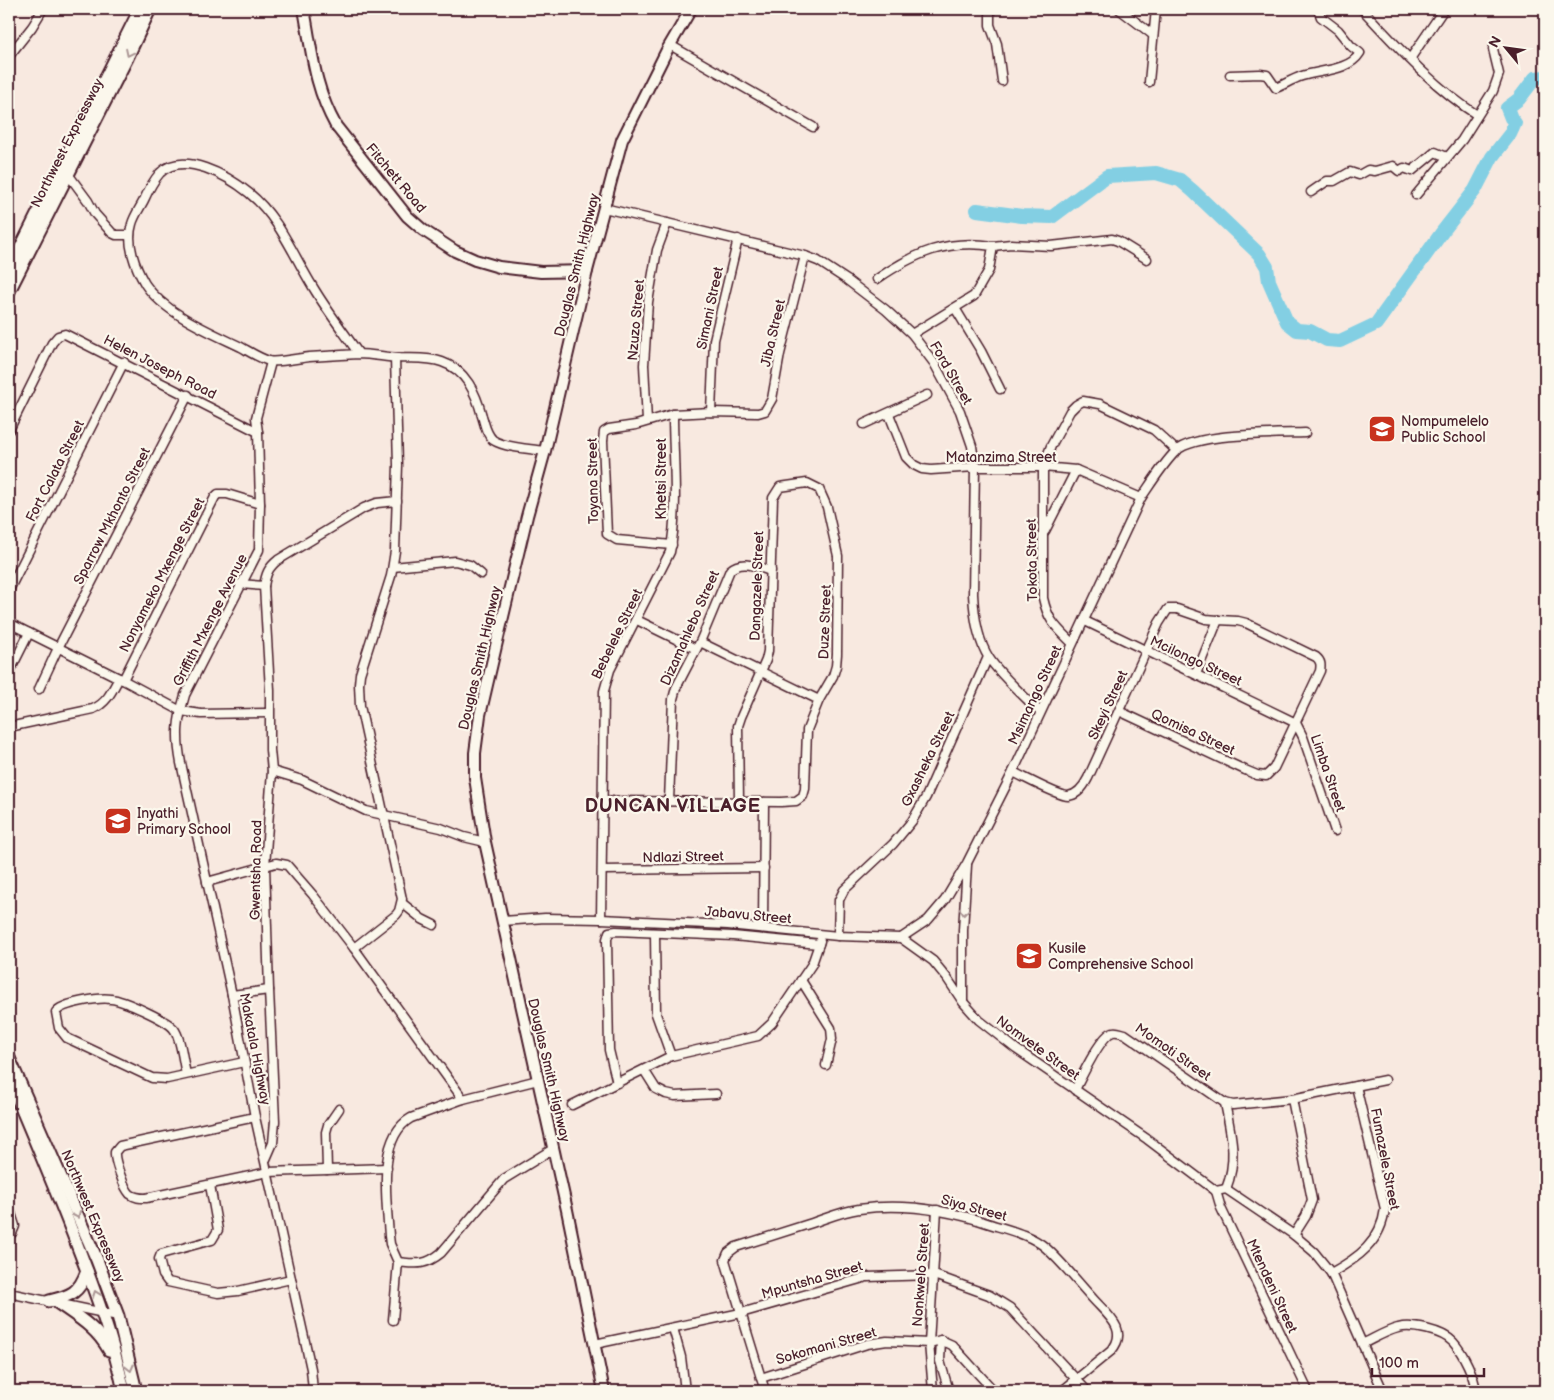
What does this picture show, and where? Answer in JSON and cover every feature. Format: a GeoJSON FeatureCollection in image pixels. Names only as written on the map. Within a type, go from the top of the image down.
{"type":"FeatureCollection","features":[{"type":"Feature","properties":{"kind":"main road","name":"Northwest Expressway"},"geometry":{"type":"LineString","coordinates":[[9,271],[140,9]]}},
{"type":"Feature","properties":{"kind":"main road","name":"Northwest Expressway"},"geometry":{"type":"LineString","coordinates":[[9,291],[150,9]]}},
{"type":"Feature","properties":{"kind":"main road","name":"Northwest Expressway"},"geometry":{"type":"LineString","coordinates":[[9,1058],[96,1260],[118,1316],[136,1391]]}},
{"type":"Feature","properties":{"kind":"main road","name":"Northwest Expressway"},"geometry":{"type":"LineString","coordinates":[[9,1079],[53,1183],[87,1271],[119,1367],[124,1391]]}},
{"type":"Feature","properties":{"kind":"main road"},"geometry":{"type":"LineString","coordinates":[[53,1302],[75,1292],[80,1287],[87,1271]]}},
{"type":"Feature","properties":{"kind":"main road"},"geometry":{"type":"LineString","coordinates":[[53,1302],[96,1331],[119,1367]]}},
{"type":"Feature","properties":{"kind":"street"},"geometry":{"type":"LineString","coordinates":[[9,56],[32,27],[41,9]]}},
{"type":"Feature","properties":{"kind":"street","name":"Fitchett Road"},"geometry":{"type":"LineString","coordinates":[[304,9],[317,80],[327,111],[336,126],[408,216],[441,242],[475,260],[499,267],[524,271],[587,271]]}},
{"type":"Feature","properties":{"kind":"street","name":"Douglas Smith Highway"},"geometry":{"type":"LineString","coordinates":[[604,1391],[576,1254],[485,842],[475,778],[476,736],[587,271],[622,140],[652,78],[691,9]]}},
{"type":"Feature","properties":{"kind":"street"},"geometry":{"type":"LineString","coordinates":[[990,9],[990,25],[998,44],[1002,81]]}},
{"type":"Feature","properties":{"kind":"street"},"geometry":{"type":"LineString","coordinates":[[1120,9],[1152,35]]}},
{"type":"Feature","properties":{"kind":"street"},"geometry":{"type":"LineString","coordinates":[[1149,82],[1156,9]]}},
{"type":"Feature","properties":{"kind":"street"},"geometry":{"type":"LineString","coordinates":[[1230,75],[1267,75],[1276,88],[1301,76],[1341,67],[1356,60],[1360,53],[1351,46],[1338,30],[1321,17],[1318,9]]}},
{"type":"Feature","properties":{"kind":"street"},"geometry":{"type":"LineString","coordinates":[[1362,9],[1433,83],[1477,115]]}},
{"type":"Feature","properties":{"kind":"street"},"geometry":{"type":"LineString","coordinates":[[1410,58],[1444,9]]}},
{"type":"Feature","properties":{"kind":"street"},"geometry":{"type":"LineString","coordinates":[[669,47],[814,127]]}},
{"type":"Feature","properties":{"kind":"street"},"geometry":{"type":"LineString","coordinates":[[1416,194],[1462,140],[1493,91],[1499,71],[1493,49]]}},
{"type":"Feature","properties":{"kind":"street"},"geometry":{"type":"LineString","coordinates":[[1311,192],[1327,181],[1334,182],[1350,172],[1359,175],[1368,170],[1375,172],[1392,166],[1399,171],[1404,168],[1412,171],[1435,152],[1448,157]]}},
{"type":"Feature","properties":{"kind":"street"},"geometry":{"type":"LineString","coordinates":[[359,354],[316,292],[289,242],[273,219],[250,194],[199,165],[188,164],[166,169],[152,183],[132,222],[130,235],[132,254],[145,284],[157,297],[178,314],[271,362],[359,354],[437,360],[454,367],[471,386],[489,436],[502,444],[545,452]]}},
{"type":"Feature","properties":{"kind":"street"},"geometry":{"type":"LineString","coordinates":[[68,174],[95,214],[112,233],[116,235],[130,235]]}},
{"type":"Feature","properties":{"kind":"street","name":"Ford Street"},"geometry":{"type":"LineString","coordinates":[[604,208],[738,239],[818,261],[864,293],[912,334],[934,363],[960,411],[972,446],[974,467],[974,613],[988,657],[1040,712]]}},
{"type":"Feature","properties":{"kind":"street","name":"Nzuzo Street"},"geometry":{"type":"LineString","coordinates":[[647,421],[644,365],[648,302],[657,250],[667,223]]}},
{"type":"Feature","properties":{"kind":"street","name":"Simani Street"},"geometry":{"type":"LineString","coordinates":[[711,412],[714,340],[738,239]]}},
{"type":"Feature","properties":{"kind":"street"},"geometry":{"type":"LineString","coordinates":[[877,279],[908,258],[934,248],[958,244],[1051,246],[1112,239],[1118,240],[1147,259]]}},
{"type":"Feature","properties":{"kind":"street"},"geometry":{"type":"LineString","coordinates":[[912,334],[974,296],[989,270],[993,246]]}},
{"type":"Feature","properties":{"kind":"street","name":"Jiba Street"},"geometry":{"type":"LineString","coordinates":[[762,413],[767,409],[772,399],[780,354],[805,256]]}},
{"type":"Feature","properties":{"kind":"street"},"geometry":{"type":"LineString","coordinates":[[955,308],[981,351],[1000,389]]}},
{"type":"Feature","properties":{"kind":"street","name":"Helen Joseph Road"},"geometry":{"type":"LineString","coordinates":[[9,430],[52,343],[60,335],[68,334],[258,432]]}},
{"type":"Feature","properties":{"kind":"street"},"geometry":{"type":"LineString","coordinates":[[354,948],[396,916],[402,903],[360,706],[359,684],[368,645],[393,567],[395,551],[398,465],[395,358]]}},
{"type":"Feature","properties":{"kind":"street","name":"Fort Calata Street"},"geometry":{"type":"LineString","coordinates":[[9,590],[124,362]]}},
{"type":"Feature","properties":{"kind":"street","name":"Griffith Mxenge Avenue"},"geometry":{"type":"LineString","coordinates":[[180,711],[185,695],[259,550],[260,504],[256,418],[271,362]]}},
{"type":"Feature","properties":{"kind":"street","name":"Sparrow Mkhonto Street"},"geometry":{"type":"LineString","coordinates":[[39,689],[58,648],[188,395]]}},
{"type":"Feature","properties":{"kind":"street"},"geometry":{"type":"LineString","coordinates":[[864,424],[927,395]]}},
{"type":"Feature","properties":{"kind":"street"},"geometry":{"type":"LineString","coordinates":[[1043,467],[1051,446],[1066,417],[1076,405],[1083,401],[1100,404],[1154,430],[1177,451],[1188,443],[1205,440],[1305,433]]}},
{"type":"Feature","properties":{"kind":"street","name":"Toyana Street"},"geometry":{"type":"LineString","coordinates":[[672,545],[617,540],[609,536],[606,531],[602,441],[604,432],[609,429],[673,414],[711,412],[762,413]]}},
{"type":"Feature","properties":{"kind":"street","name":"Khetsi Street"},"geometry":{"type":"LineString","coordinates":[[672,545],[674,506],[673,414]]}},
{"type":"Feature","properties":{"kind":"street","name":"Matanzima Street"},"geometry":{"type":"LineString","coordinates":[[889,414],[906,457],[918,468],[931,470],[974,467],[1043,467],[1076,470],[1141,498]]}},
{"type":"Feature","properties":{"kind":"street","name":"Msimango Street"},"geometry":{"type":"LineString","coordinates":[[901,938],[928,920],[945,900],[967,863],[1013,772],[1072,643],[1085,621],[1141,498],[1177,451]]}},
{"type":"Feature","properties":{"kind":"street","name":"Tokota Street"},"geometry":{"type":"LineString","coordinates":[[1043,467],[1044,533],[1042,579],[1044,606],[1050,620],[1072,643]]}},
{"type":"Feature","properties":{"kind":"street"},"geometry":{"type":"LineString","coordinates":[[1044,533],[1076,470]]}},
{"type":"Feature","properties":{"kind":"street","name":"Dangazele Street"},"geometry":{"type":"LineString","coordinates":[[739,802],[738,726],[768,650],[772,504],[774,493],[780,486],[807,483]]}},
{"type":"Feature","properties":{"kind":"street","name":"Duze Street"},"geometry":{"type":"LineString","coordinates":[[764,802],[796,801],[803,796],[806,789],[806,737],[809,723],[836,666],[839,568],[827,507],[819,489],[807,483]]}},
{"type":"Feature","properties":{"kind":"street","name":"Nonyameko Mxenge Street"},"geometry":{"type":"LineString","coordinates":[[121,679],[215,496],[227,494],[260,504]]}},
{"type":"Feature","properties":{"kind":"street"},"geometry":{"type":"LineString","coordinates":[[240,584],[264,586],[269,567],[278,560],[364,508],[378,503],[397,501]]}},
{"type":"Feature","properties":{"kind":"street","name":"Bebelele Street"},"geometry":{"type":"LineString","coordinates":[[601,919],[605,683],[664,566],[672,545]]}},
{"type":"Feature","properties":{"kind":"street"},"geometry":{"type":"LineString","coordinates":[[393,567],[455,561],[470,565],[481,574]]}},
{"type":"Feature","properties":{"kind":"street","name":"Dizamahlebo Street"},"geometry":{"type":"LineString","coordinates":[[669,801],[673,699],[676,688],[698,645],[730,570],[741,564],[771,571]]}},
{"type":"Feature","properties":{"kind":"street","name":"Gwentsha Road"},"geometry":{"type":"LineString","coordinates":[[264,586],[270,690],[269,713],[272,771],[265,866],[275,1121],[273,1143],[266,1159]]}},
{"type":"Feature","properties":{"kind":"street","name":"Skeyi Street"},"geometry":{"type":"LineString","coordinates":[[1013,772],[1062,795],[1071,796],[1078,792],[1088,778],[1159,623],[1168,609],[1177,609],[1206,619],[1218,620]]}},
{"type":"Feature","properties":{"kind":"street"},"geometry":{"type":"LineString","coordinates":[[637,620],[761,671],[819,700]]}},
{"type":"Feature","properties":{"kind":"street"},"geometry":{"type":"LineString","coordinates":[[1196,674],[1218,620]]}},
{"type":"Feature","properties":{"kind":"street","name":"Limba Street"},"geometry":{"type":"LineString","coordinates":[[1218,620],[1238,621],[1246,624],[1316,657],[1321,663],[1320,671],[1270,773],[1266,776],[1257,775]]}},
{"type":"Feature","properties":{"kind":"street","name":"Mcilongo Street"},"geometry":{"type":"LineString","coordinates":[[1085,621],[1296,722]]}},
{"type":"Feature","properties":{"kind":"street"},"geometry":{"type":"LineString","coordinates":[[9,623],[180,711],[201,714],[269,713]]}},
{"type":"Feature","properties":{"kind":"street"},"geometry":{"type":"LineString","coordinates":[[9,673],[29,633]]}},
{"type":"Feature","properties":{"kind":"street","name":"Gxasheka Street"},"geometry":{"type":"LineString","coordinates":[[838,936],[839,900],[844,890],[893,844],[912,821],[926,797],[988,657]]}},
{"type":"Feature","properties":{"kind":"street"},"geometry":{"type":"LineString","coordinates":[[9,728],[92,710],[103,703],[121,679]]}},
{"type":"Feature","properties":{"kind":"street","name":"Makatala Highway"},"geometry":{"type":"LineString","coordinates":[[180,711],[177,737],[178,748],[232,995],[255,1116],[311,1368],[313,1391]]}},
{"type":"Feature","properties":{"kind":"street","name":"Qomisa Street"},"geometry":{"type":"LineString","coordinates":[[1119,711],[1257,775]]}},
{"type":"Feature","properties":{"kind":"street","name":"Limba Street"},"geometry":{"type":"LineString","coordinates":[[1296,722],[1303,737],[1335,832]]}},
{"type":"Feature","properties":{"kind":"street"},"geometry":{"type":"LineString","coordinates":[[272,771],[302,780],[328,791],[358,808],[384,816],[441,828],[464,837],[485,842]]}},
{"type":"Feature","properties":{"kind":"street"},"geometry":{"type":"LineString","coordinates":[[602,801],[764,802],[763,928]]}},
{"type":"Feature","properties":{"kind":"street"},"geometry":{"type":"LineString","coordinates":[[206,882],[279,862],[287,866],[313,895],[354,948],[464,1099]]}},
{"type":"Feature","properties":{"kind":"street"},"geometry":{"type":"LineString","coordinates":[[962,1002],[963,930],[967,863]]}},
{"type":"Feature","properties":{"kind":"street","name":"Ndlazi Street"},"geometry":{"type":"LineString","coordinates":[[603,870],[764,868]]}},
{"type":"Feature","properties":{"kind":"street"},"geometry":{"type":"LineString","coordinates":[[402,903],[422,919],[434,925]]}},
{"type":"Feature","properties":{"kind":"street","name":"Jabavu Street"},"geometry":{"type":"LineString","coordinates":[[503,921],[545,918],[601,919],[728,925],[838,936],[901,938]]}},
{"type":"Feature","properties":{"kind":"street"},"geometry":{"type":"LineString","coordinates":[[617,1083],[609,1050],[606,939],[608,934],[611,932],[733,936],[819,944]]}},
{"type":"Feature","properties":{"kind":"street"},"geometry":{"type":"LineString","coordinates":[[654,933],[656,1014],[671,1056]]}},
{"type":"Feature","properties":{"kind":"street"},"geometry":{"type":"LineString","coordinates":[[572,1105],[671,1056],[758,1036],[772,1023],[812,964],[819,944],[820,934]]}},
{"type":"Feature","properties":{"kind":"street"},"geometry":{"type":"LineString","coordinates":[[901,938],[933,961],[947,978],[962,1002]]}},
{"type":"Feature","properties":{"kind":"street"},"geometry":{"type":"LineString","coordinates":[[801,980],[832,1028],[832,1039],[826,1065]]}},
{"type":"Feature","properties":{"kind":"street"},"geometry":{"type":"LineString","coordinates":[[232,995],[269,990]]}},
{"type":"Feature","properties":{"kind":"street"},"geometry":{"type":"LineString","coordinates":[[186,1074],[176,1030],[163,1020],[121,1001],[105,998],[60,1007],[56,1012],[59,1028],[68,1038],[152,1078],[167,1079],[244,1062]]}},
{"type":"Feature","properties":{"kind":"street","name":"Nomvete Street"},"geometry":{"type":"LineString","coordinates":[[962,1002],[979,1020],[1016,1049],[1216,1191]]}},
{"type":"Feature","properties":{"kind":"street","name":"Momoti Street"},"geometry":{"type":"LineString","coordinates":[[1075,1090],[1094,1053],[1109,1034],[1118,1032],[1125,1034],[1145,1047],[1225,1103]]}},
{"type":"Feature","properties":{"kind":"street"},"geometry":{"type":"LineString","coordinates":[[644,1070],[656,1089],[666,1094],[675,1096],[716,1094]]}},
{"type":"Feature","properties":{"kind":"street"},"geometry":{"type":"LineString","coordinates":[[393,1320],[398,1262],[388,1236],[387,1168],[388,1155],[397,1129],[411,1118],[464,1099],[538,1080]]}},
{"type":"Feature","properties":{"kind":"street"},"geometry":{"type":"LineString","coordinates":[[1226,1189],[1232,1174],[1233,1159],[1225,1103],[1240,1106],[1292,1099],[1385,1080]]}},
{"type":"Feature","properties":{"kind":"street","name":"Fumazele Street"},"geometry":{"type":"LineString","coordinates":[[1331,1273],[1354,1260],[1365,1250],[1378,1233],[1383,1222],[1385,1209],[1356,1086]]}},
{"type":"Feature","properties":{"kind":"street"},"geometry":{"type":"LineString","coordinates":[[1292,1099],[1312,1200],[1306,1216],[1294,1235]]}},
{"type":"Feature","properties":{"kind":"street"},"geometry":{"type":"LineString","coordinates":[[327,1170],[326,1132],[328,1125],[340,1110]]}},
{"type":"Feature","properties":{"kind":"street"},"geometry":{"type":"LineString","coordinates":[[255,1116],[120,1146],[115,1152],[115,1160],[126,1190],[134,1197],[146,1198],[268,1172],[387,1168]]}},
{"type":"Feature","properties":{"kind":"street"},"geometry":{"type":"LineString","coordinates":[[398,1262],[418,1264],[431,1261],[441,1253],[504,1178],[553,1148]]}},
{"type":"Feature","properties":{"kind":"street"},"geometry":{"type":"LineString","coordinates":[[210,1185],[218,1230],[217,1234],[208,1241],[161,1254],[158,1260],[166,1280],[172,1284],[218,1293],[228,1293],[291,1279]]}},
{"type":"Feature","properties":{"kind":"street"},"geometry":{"type":"LineString","coordinates":[[1216,1191],[1226,1189],[1294,1235],[1314,1252],[1331,1273],[1383,1391]]}},
{"type":"Feature","properties":{"kind":"street","name":"Mtendeni Street"},"geometry":{"type":"LineString","coordinates":[[1216,1191],[1221,1208],[1308,1391]]}},
{"type":"Feature","properties":{"kind":"street"},"geometry":{"type":"LineString","coordinates":[[9,1207],[15,1226],[9,1236]]}},
{"type":"Feature","properties":{"kind":"street","name":"Siya Street"},"geometry":{"type":"LineString","coordinates":[[741,1313],[725,1260],[728,1253],[736,1248],[857,1209],[885,1207],[938,1210],[984,1222],[1038,1242],[1046,1248],[1115,1324],[1119,1334],[1118,1344],[1111,1352],[1076,1379]]}},
{"type":"Feature","properties":{"kind":"street","name":"Nonkwelo Street"},"geometry":{"type":"LineString","coordinates":[[933,1391],[929,1343],[938,1210]]}},
{"type":"Feature","properties":{"kind":"street","name":"Mpuntsha Street"},"geometry":{"type":"LineString","coordinates":[[595,1344],[741,1313],[867,1277],[934,1275],[989,1295],[1010,1308],[1086,1391]]}},
{"type":"Feature","properties":{"kind":"street"},"geometry":{"type":"LineString","coordinates":[[9,1293],[118,1316]]}},
{"type":"Feature","properties":{"kind":"street"},"geometry":{"type":"LineString","coordinates":[[741,1313],[765,1391]]}},
{"type":"Feature","properties":{"kind":"street"},"geometry":{"type":"LineString","coordinates":[[1362,1344],[1396,1328],[1413,1327],[1433,1331],[1446,1337],[1457,1348],[1468,1366],[1476,1391]]}},
{"type":"Feature","properties":{"kind":"street"},"geometry":{"type":"LineString","coordinates":[[674,1328],[681,1357],[685,1391]]}},
{"type":"Feature","properties":{"kind":"street"},"geometry":{"type":"LineString","coordinates":[[941,1340],[952,1345],[994,1391]]}},
{"type":"Feature","properties":{"kind":"street","name":"Nonkwelo Street"},"geometry":{"type":"LineString","coordinates":[[941,1340],[940,1361],[949,1391]]}},
{"type":"Feature","properties":{"kind":"street","name":"Sokomani Street"},"geometry":{"type":"LineString","coordinates":[[761,1378],[867,1344],[887,1342],[929,1343],[941,1340]]}},
{"type":"Feature","properties":{"kind":"street"},"geometry":{"type":"LineString","coordinates":[[1062,1391],[1076,1379]]}},
{"type":"Feature","properties":{"kind":"waterway"},"geometry":{"type":"LineString","coordinates":[[977,210],[1022,216],[1052,217],[1107,176],[1156,173],[1180,180],[1259,254],[1267,267],[1269,281],[1287,322],[1297,330],[1310,331],[1327,340],[1340,341],[1376,324],[1475,190],[1492,157],[1510,134],[1515,123],[1507,108],[1519,99],[1535,78],[1545,77]]}},
{"type":"Feature","properties":{"kind":"place","name":"Nompumelelo Public School"},"geometry":{"type":"Point","coordinates":[1382,429]}},
{"type":"Feature","properties":{"kind":"place","name":"Inyathi Primary School"},"geometry":{"type":"Point","coordinates":[118,821]}},
{"type":"Feature","properties":{"kind":"place","name":"Kusile Comprehensive School"},"geometry":{"type":"Point","coordinates":[1029,956]}},
{"type":"Feature","properties":{"kind":"district","name":"DUNCAN VILLAGE"},"geometry":{"type":"Point","coordinates":[673,806]}}]}
